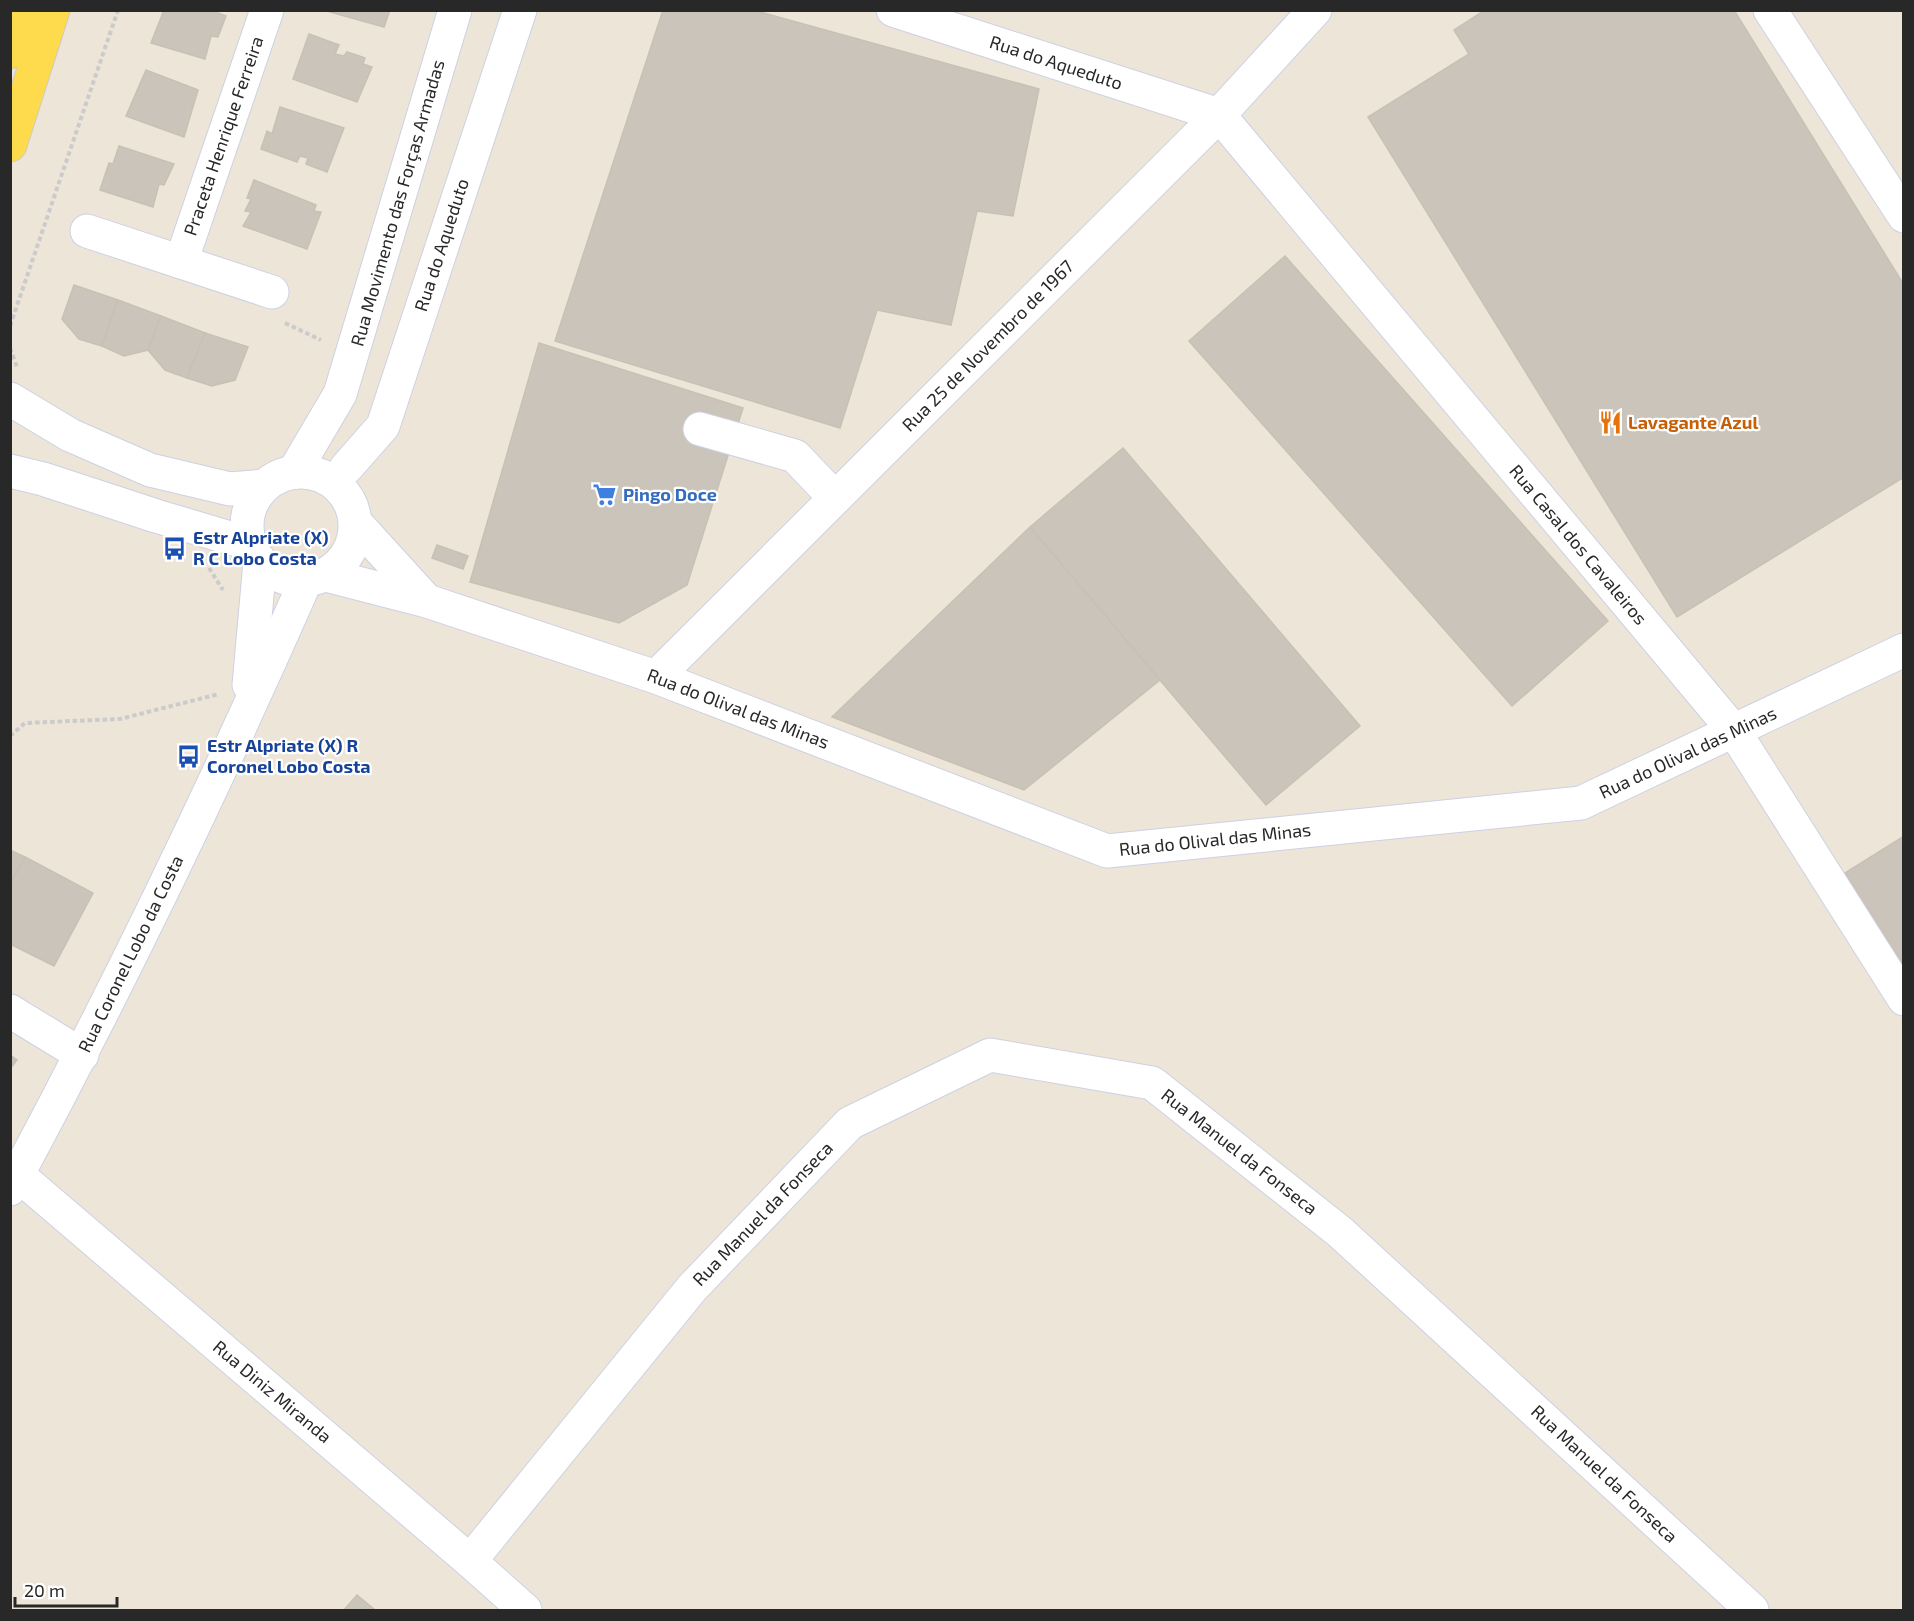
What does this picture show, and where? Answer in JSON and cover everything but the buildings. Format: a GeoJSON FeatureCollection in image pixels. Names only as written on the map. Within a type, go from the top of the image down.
{"type":"FeatureCollection","features":[{"type":"Feature","properties":{"kind":"main road"},"geometry":{"type":"LineString","coordinates":[[10,52],[26,10]]}},
{"type":"Feature","properties":{"kind":"main road"},"geometry":{"type":"LineString","coordinates":[[10,145],[53,10]]}},
{"type":"Feature","properties":{"kind":"street","name":"Praceta Henrique Ferreira"},"geometry":{"type":"LineString","coordinates":[[181,262],[267,10]]}},
{"type":"Feature","properties":{"kind":"street","name":"Rua Movimento das Forças Armadas"},"geometry":{"type":"LineString","coordinates":[[294,472],[340,394],[455,10]]}},
{"type":"Feature","properties":{"kind":"street","name":"Rua do Aqueduto"},"geometry":{"type":"LineString","coordinates":[[346,468],[383,426],[520,10]]}},
{"type":"Feature","properties":{"kind":"street","name":"Rua do Aqueduto"},"geometry":{"type":"LineString","coordinates":[[893,10],[1219,115]]}},
{"type":"Feature","properties":{"kind":"street","name":"Rua 25 de Novembro de 1967"},"geometry":{"type":"LineString","coordinates":[[656,677],[1219,115],[1315,10]]}},
{"type":"Feature","properties":{"kind":"street"},"geometry":{"type":"LineString","coordinates":[[1770,10],[1904,216]]}},
{"type":"Feature","properties":{"kind":"street","name":"Rua Casal dos Cavaleiros"},"geometry":{"type":"LineString","coordinates":[[1219,115],[1734,731],[1904,999]]}},
{"type":"Feature","properties":{"kind":"street"},"geometry":{"type":"LineString","coordinates":[[87,231],[272,292]]}},
{"type":"Feature","properties":{"kind":"street","name":"Rua Movimento das Forças Armadas"},"geometry":{"type":"LineString","coordinates":[[340,394],[346,468],[354,515]]}},
{"type":"Feature","properties":{"kind":"street"},"geometry":{"type":"LineString","coordinates":[[10,399],[70,435],[150,470],[195,483],[230,489],[264,486]]}},
{"type":"Feature","properties":{"kind":"street"},"geometry":{"type":"LineString","coordinates":[[700,429],[795,456],[835,498]]}},
{"type":"Feature","properties":{"kind":"street"},"geometry":{"type":"LineString","coordinates":[[10,471],[43,479],[156,516],[255,553]]}},
{"type":"Feature","properties":{"kind":"street"},"geometry":{"type":"LineString","coordinates":[[294,472],[318,474],[339,486],[354,515],[349,554],[316,578],[288,579],[272,573],[255,553],[247,523],[252,503],[264,486],[278,477],[294,472]]}},
{"type":"Feature","properties":{"kind":"street","name":"Rua do Olival das Minas"},"geometry":{"type":"LineString","coordinates":[[354,515],[427,601]]}},
{"type":"Feature","properties":{"kind":"street","name":"Rua Coronel Lobo da Costa"},"geometry":{"type":"LineString","coordinates":[[245,717],[253,658],[255,553]]}},
{"type":"Feature","properties":{"kind":"street","name":"Rua do Olival das Minas"},"geometry":{"type":"LineString","coordinates":[[316,578],[427,601],[656,677],[1107,851],[1581,803],[1904,650]]}},
{"type":"Feature","properties":{"kind":"street","name":"Rua Coronel Lobo da Costa"},"geometry":{"type":"LineString","coordinates":[[14,1182],[82,1055],[245,717],[316,578]]}},
{"type":"Feature","properties":{"kind":"street"},"geometry":{"type":"LineString","coordinates":[[10,1011],[82,1055]]}},
{"type":"Feature","properties":{"kind":"street","name":"Rua Manuel da Fonseca"},"geometry":{"type":"LineString","coordinates":[[470,1561],[692,1288],[850,1123],[990,1055],[1152,1083],[1340,1232],[1752,1611]]}},
{"type":"Feature","properties":{"kind":"street","name":"Rua Diniz Miranda"},"geometry":{"type":"LineString","coordinates":[[14,1182],[470,1561],[525,1611]]}},
{"type":"Feature","properties":{"kind":"path"},"geometry":{"type":"LineString","coordinates":[[10,326],[118,10]]}},
{"type":"Feature","properties":{"kind":"path"},"geometry":{"type":"LineString","coordinates":[[272,292],[282,321],[352,356]]}},
{"type":"Feature","properties":{"kind":"path"},"geometry":{"type":"LineString","coordinates":[[199,564],[209,568],[223,590],[225,598]]}},
{"type":"Feature","properties":{"kind":"path"},"geometry":{"type":"LineString","coordinates":[[10,736],[25,723],[120,719],[220,694],[222,684]]}},
{"type":"Feature","properties":{"kind":"place","name":"Lavagante Azul"},"geometry":{"type":"Point","coordinates":[1610,423]}},
{"type":"Feature","properties":{"kind":"place","name":"Pingo Doce"},"geometry":{"type":"Point","coordinates":[605,495]}},
{"type":"Feature","properties":{"kind":"place","name":"Estr Alpriate (X) R C Lobo Costa"},"geometry":{"type":"Point","coordinates":[175,548]}},
{"type":"Feature","properties":{"kind":"place","name":"Estr Alpriate (X) R Coronel Lobo Costa"},"geometry":{"type":"Point","coordinates":[189,756]}}]}
